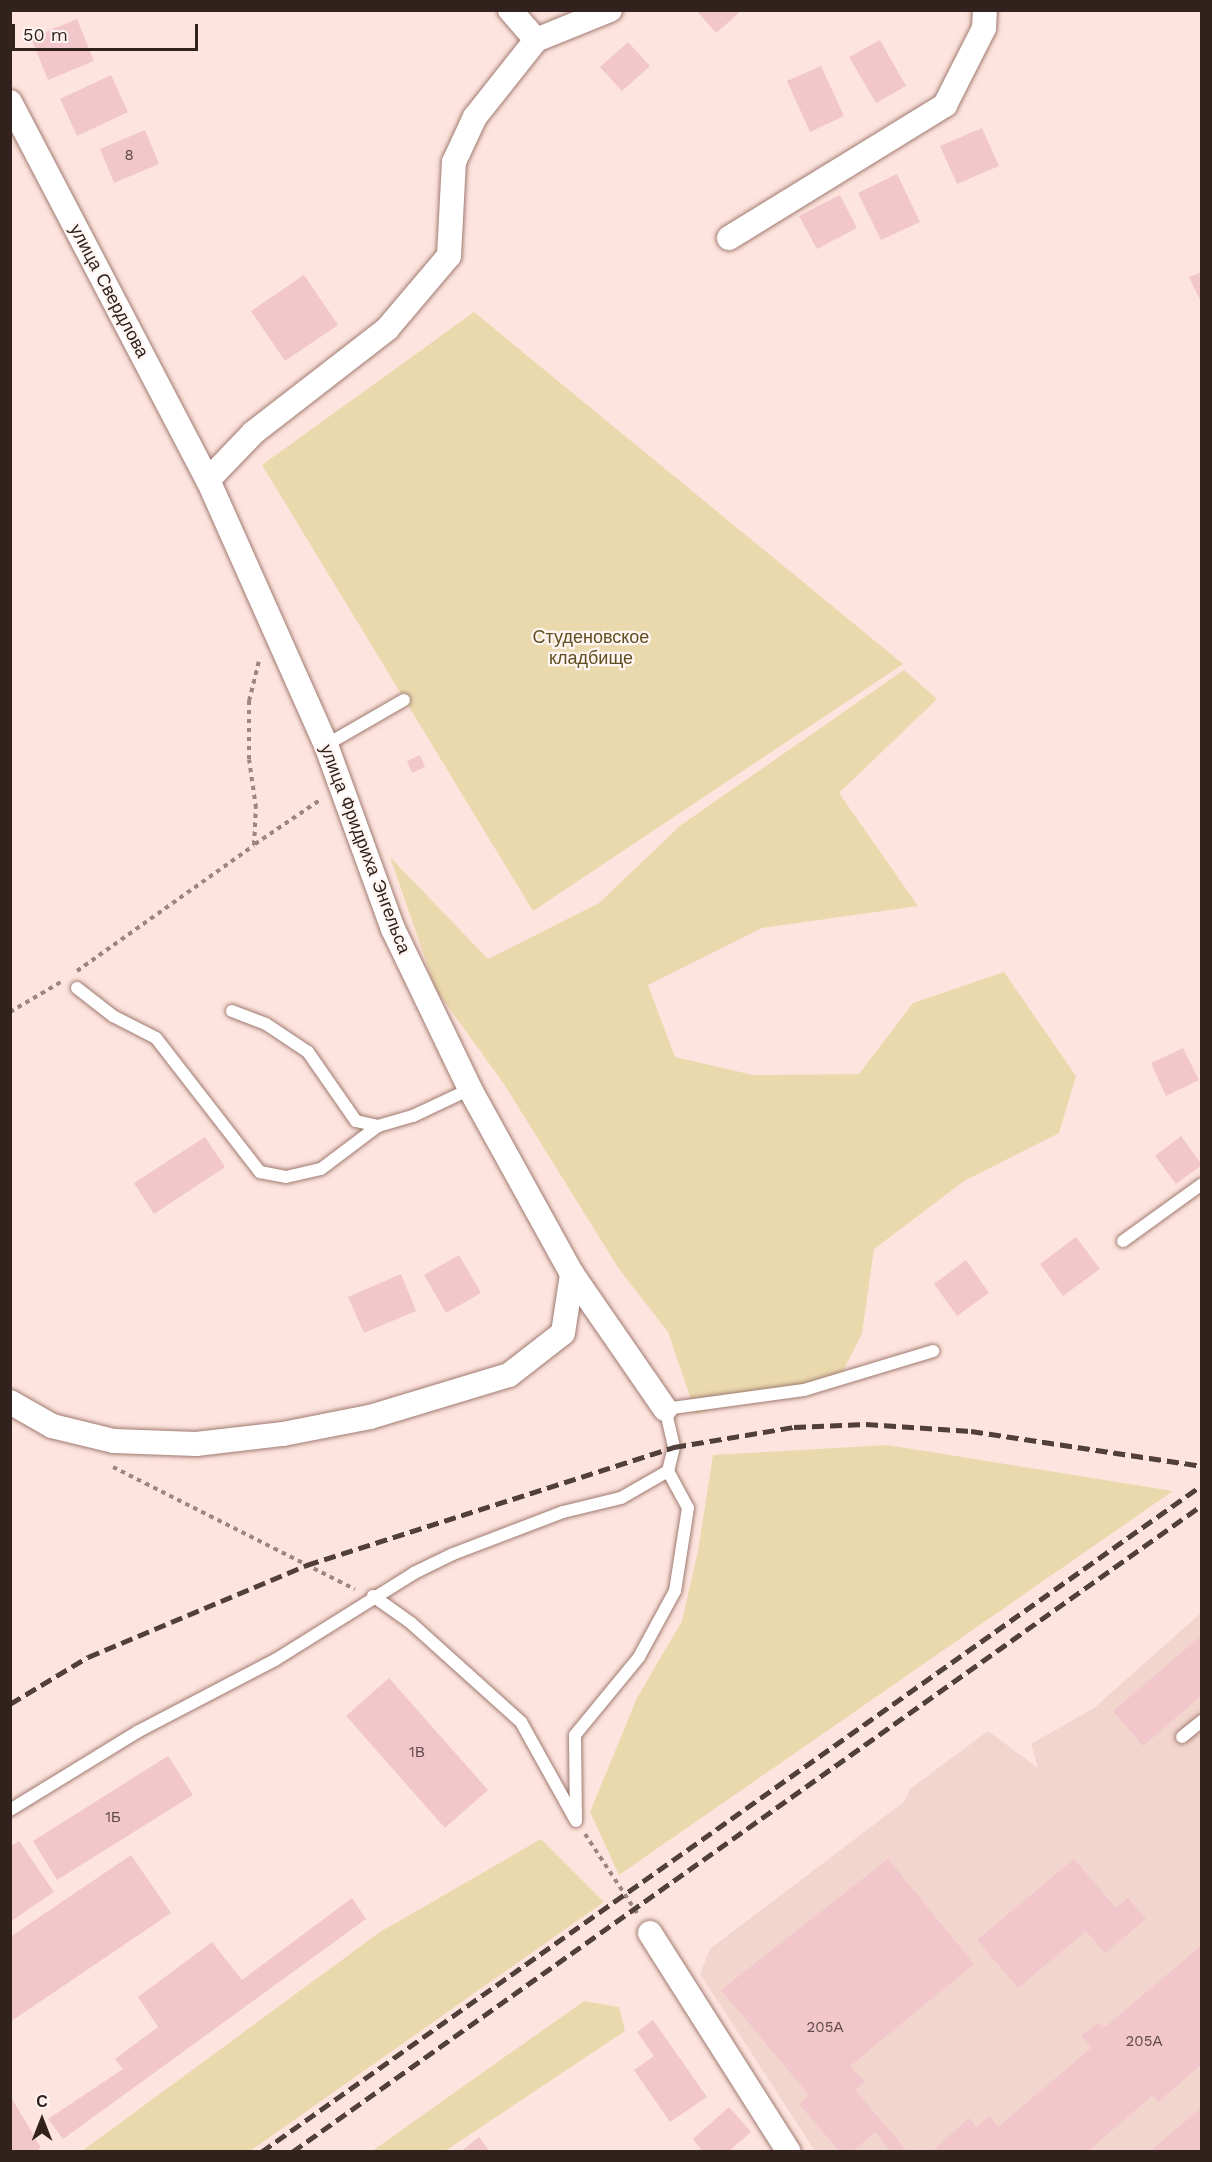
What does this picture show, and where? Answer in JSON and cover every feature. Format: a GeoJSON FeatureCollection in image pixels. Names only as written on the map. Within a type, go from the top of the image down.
{"type":"FeatureCollection","features":[{"type":"Feature","properties":{"kind":"street"},"geometry":{"type":"LineString","coordinates":[[510,10],[536,40]]}},
{"type":"Feature","properties":{"kind":"street"},"geometry":{"type":"LineString","coordinates":[[208,480],[253,433],[387,328],[449,256],[454,162],[475,117],[536,40],[610,10]]}},
{"type":"Feature","properties":{"kind":"street"},"geometry":{"type":"LineString","coordinates":[[729,238],[945,105],[984,28],[985,10]]}},
{"type":"Feature","properties":{"kind":"street","name":"улица Свердлова"},"geometry":{"type":"LineString","coordinates":[[10,102],[208,480]]}},
{"type":"Feature","properties":{"kind":"street","name":"улица Фридриха Энгельса"},"geometry":{"type":"LineString","coordinates":[[208,480],[327,745],[393,929],[470,1089],[572,1274],[665,1409]]}},
{"type":"Feature","properties":{"kind":"street"},"geometry":{"type":"LineString","coordinates":[[10,1402],[52,1426],[114,1441],[137,1442],[196,1444],[283,1434],[370,1417],[510,1375],[563,1333],[572,1274]]}},
{"type":"Feature","properties":{"kind":"street"},"geometry":{"type":"LineString","coordinates":[[650,1933],[789,2151]]}},
{"type":"Feature","properties":{"kind":"lane"},"geometry":{"type":"LineString","coordinates":[[327,745],[404,700]]}},
{"type":"Feature","properties":{"kind":"lane"},"geometry":{"type":"LineString","coordinates":[[77,988],[113,1016],[156,1038],[260,1172],[286,1177],[321,1169],[378,1126],[413,1116],[470,1089]]}},
{"type":"Feature","properties":{"kind":"lane"},"geometry":{"type":"LineString","coordinates":[[232,1011],[266,1024],[308,1052],[356,1121],[378,1126]]}},
{"type":"Feature","properties":{"kind":"lane"},"geometry":{"type":"LineString","coordinates":[[1123,1241],[1202,1184]]}},
{"type":"Feature","properties":{"kind":"lane"},"geometry":{"type":"LineString","coordinates":[[576,1821],[575,1735],[639,1657],[675,1591],[688,1508],[669,1471],[674,1447],[665,1409],[804,1390],[933,1351]]}},
{"type":"Feature","properties":{"kind":"lane"},"geometry":{"type":"LineString","coordinates":[[10,1810],[139,1731],[275,1660],[373,1596],[453,1554],[563,1512],[621,1498],[669,1471]]}},
{"type":"Feature","properties":{"kind":"lane"},"geometry":{"type":"LineString","coordinates":[[373,1596],[411,1623],[521,1722],[576,1821]]}},
{"type":"Feature","properties":{"kind":"lane"},"geometry":{"type":"LineString","coordinates":[[1182,1737],[1202,1720]]}},
{"type":"Feature","properties":{"kind":"path"},"geometry":{"type":"LineString","coordinates":[[254,845],[256,807],[249,759],[249,701],[269,616]]}},
{"type":"Feature","properties":{"kind":"path"},"geometry":{"type":"LineString","coordinates":[[74,974],[340,786]]}},
{"type":"Feature","properties":{"kind":"path"},"geometry":{"type":"LineString","coordinates":[[10,1012],[65,979]]}},
{"type":"Feature","properties":{"kind":"path"},"geometry":{"type":"LineString","coordinates":[[107,1464],[251,1534],[338,1583],[373,1596]]}},
{"type":"Feature","properties":{"kind":"path"},"geometry":{"type":"LineString","coordinates":[[576,1821],[650,1933]]}},
{"type":"Feature","properties":{"kind":"shaded area"},"geometry":{"type":"Polygon","coordinates":[[[1201,1613],[1201,2151],[815,2151],[700,1974],[710,1949],[905,1801],[910,1789],[988,1731],[1038,1768],[1031,1744],[1094,1708],[1201,1613]]]}},
{"type":"Feature","properties":{"kind":"green space","name":"Студеновское кладбище"},"geometry":{"type":"Polygon","coordinates":[[[474,312],[903,664],[533,911],[262,465],[474,312]]]}},
{"type":"Feature","properties":{"kind":"green space"},"geometry":{"type":"Polygon","coordinates":[[[904,670],[937,699],[839,793],[918,906],[762,928],[648,985],[675,1057],[753,1075],[859,1074],[913,1003],[1004,972],[1076,1076],[1059,1133],[964,1181],[874,1249],[862,1334],[842,1373],[696,1414],[668,1332],[619,1269],[504,1084],[436,990],[390,857],[488,959],[599,903],[681,825],[904,670]]]}},
{"type":"Feature","properties":{"kind":"green space"},"geometry":{"type":"Polygon","coordinates":[[[887,1445],[1173,1491],[619,1875],[590,1812],[637,1698],[682,1621],[698,1551],[713,1455],[887,1445]]]}},
{"type":"Feature","properties":{"kind":"green space"},"geometry":{"type":"Polygon","coordinates":[[[541,1839],[604,1902],[250,2151],[82,2151],[380,1932],[541,1839]]]}},
{"type":"Feature","properties":{"kind":"green space"},"geometry":{"type":"Polygon","coordinates":[[[584,2001],[619,2007],[625,2031],[445,2151],[372,2151],[584,2001]]]}},
{"type":"Feature","properties":{"kind":"building"},"geometry":{"type":"Polygon","coordinates":[[[696,10],[736,10],[739,13],[716,33],[696,10]]]}},
{"type":"Feature","properties":{"kind":"building"},"geometry":{"type":"Polygon","coordinates":[[[77,19],[94,61],[48,80],[31,38],[77,19]]]}},
{"type":"Feature","properties":{"kind":"building"},"geometry":{"type":"Polygon","coordinates":[[[880,40],[906,86],[876,103],[849,57],[880,40]]]}},
{"type":"Feature","properties":{"kind":"building"},"geometry":{"type":"Polygon","coordinates":[[[628,42],[650,66],[622,91],[600,67],[628,42]]]}},
{"type":"Feature","properties":{"kind":"building"},"geometry":{"type":"Polygon","coordinates":[[[821,66],[844,116],[810,132],[787,81],[821,66]]]}},
{"type":"Feature","properties":{"kind":"building"},"geometry":{"type":"Polygon","coordinates":[[[111,75],[128,112],[77,136],[60,99],[111,75]]]}},
{"type":"Feature","properties":{"kind":"building"},"geometry":{"type":"Polygon","coordinates":[[[982,128],[999,166],[957,184],[940,146],[982,128]]]}},
{"type":"Feature","properties":{"kind":"building"},"geometry":{"type":"Polygon","coordinates":[[[145,130],[159,164],[114,183],[100,149],[145,130]]]}},
{"type":"Feature","properties":{"kind":"building"},"geometry":{"type":"Polygon","coordinates":[[[897,174],[920,222],[881,240],[858,193],[897,174]]]}},
{"type":"Feature","properties":{"kind":"building"},"geometry":{"type":"Polygon","coordinates":[[[840,195],[857,228],[817,249],[799,216],[840,195]]]}},
{"type":"Feature","properties":{"kind":"building"},"geometry":{"type":"Polygon","coordinates":[[[1202,272],[1202,304],[1189,277],[1202,272]]]}},
{"type":"Feature","properties":{"kind":"building"},"geometry":{"type":"Polygon","coordinates":[[[304,275],[338,325],[285,361],[251,311],[304,275]]]}},
{"type":"Feature","properties":{"kind":"building"},"geometry":{"type":"Polygon","coordinates":[[[420,755],[425,767],[412,773],[407,761],[420,755]]]}},
{"type":"Feature","properties":{"kind":"building"},"geometry":{"type":"Polygon","coordinates":[[[1183,1048],[1199,1080],[1166,1096],[1151,1063],[1183,1048]]]}},
{"type":"Feature","properties":{"kind":"building"},"geometry":{"type":"Polygon","coordinates":[[[1181,1136],[1202,1165],[1176,1184],[1155,1156],[1181,1136]]]}},
{"type":"Feature","properties":{"kind":"building"},"geometry":{"type":"Polygon","coordinates":[[[205,1137],[225,1167],[154,1214],[134,1183],[205,1137]]]}},
{"type":"Feature","properties":{"kind":"building"},"geometry":{"type":"Polygon","coordinates":[[[1076,1237],[1100,1269],[1063,1296],[1040,1264],[1076,1237]]]}},
{"type":"Feature","properties":{"kind":"building"},"geometry":{"type":"Polygon","coordinates":[[[459,1255],[481,1293],[446,1313],[424,1275],[459,1255]]]}},
{"type":"Feature","properties":{"kind":"building"},"geometry":{"type":"Polygon","coordinates":[[[966,1260],[989,1293],[957,1316],[934,1284],[966,1260]]]}},
{"type":"Feature","properties":{"kind":"building"},"geometry":{"type":"Polygon","coordinates":[[[401,1274],[416,1311],[364,1333],[348,1297],[401,1274]]]}},
{"type":"Feature","properties":{"kind":"building"},"geometry":{"type":"Polygon","coordinates":[[[1202,1635],[1202,1695],[1143,1746],[1113,1711],[1202,1635]]]}},
{"type":"Feature","properties":{"kind":"building"},"geometry":{"type":"Polygon","coordinates":[[[389,1678],[488,1790],[445,1828],[346,1716],[389,1678]]]}},
{"type":"Feature","properties":{"kind":"building"},"geometry":{"type":"Polygon","coordinates":[[[168,1756],[193,1795],[57,1880],[33,1841],[168,1756]]]}},
{"type":"Feature","properties":{"kind":"building"},"geometry":{"type":"Polygon","coordinates":[[[19,1841],[54,1892],[10,1922],[10,1847],[19,1841]]]}},
{"type":"Feature","properties":{"kind":"building"},"geometry":{"type":"Polygon","coordinates":[[[131,1855],[171,1913],[10,2022],[10,1937],[131,1855]]]}},
{"type":"Feature","properties":{"kind":"building"},"geometry":{"type":"Polygon","coordinates":[[[888,1859],[974,1964],[850,2066],[865,2082],[855,2090],[908,2152],[891,2152],[875,2132],[852,2152],[840,2152],[799,2104],[809,2095],[721,1990],[888,1859]]]}},
{"type":"Feature","properties":{"kind":"building"},"geometry":{"type":"Polygon","coordinates":[[[1074,1859],[1116,1908],[1128,1898],[1146,1919],[1105,1953],[1086,1931],[1018,1988],[977,1940],[1074,1859]]]}},
{"type":"Feature","properties":{"kind":"building"},"geometry":{"type":"Polygon","coordinates":[[[352,1898],[366,1919],[63,2139],[48,2119],[123,2069],[115,2059],[158,2027],[138,1997],[212,1942],[242,1980],[352,1898]]]}},
{"type":"Feature","properties":{"kind":"building"},"geometry":{"type":"Polygon","coordinates":[[[1202,1945],[1202,2064],[1158,2102],[1153,2095],[1087,2152],[931,2152],[969,2118],[976,2127],[990,2116],[998,2127],[1091,2048],[1081,2036],[1098,2023],[1105,2027],[1202,1945]]]}},
{"type":"Feature","properties":{"kind":"building"},"geometry":{"type":"Polygon","coordinates":[[[653,2020],[707,2097],[670,2122],[634,2070],[654,2056],[637,2032],[653,2020]]]}},
{"type":"Feature","properties":{"kind":"building"},"geometry":{"type":"Polygon","coordinates":[[[10,2095],[41,2148],[34,2152],[10,2152],[10,2095]]]}},
{"type":"Feature","properties":{"kind":"building"},"geometry":{"type":"Polygon","coordinates":[[[729,2107],[751,2132],[728,2152],[703,2152],[693,2139],[729,2107]]]}},
{"type":"Feature","properties":{"kind":"building"},"geometry":{"type":"Polygon","coordinates":[[[1202,2107],[1202,2152],[1149,2152],[1202,2107]]]}},
{"type":"Feature","properties":{"kind":"building"},"geometry":{"type":"Polygon","coordinates":[[[479,2137],[490,2152],[460,2152],[479,2137]]]}},
{"type":"Feature","properties":{"kind":"railway"},"geometry":{"type":"LineString","coordinates":[[10,1704],[88,1657],[307,1565],[674,1447],[794,1427],[866,1424],[971,1431],[1202,1466]]}},
{"type":"Feature","properties":{"kind":"railway"},"geometry":{"type":"LineString","coordinates":[[261,2152],[1202,1485]]}},
{"type":"Feature","properties":{"kind":"railway"},"geometry":{"type":"LineString","coordinates":[[292,2152],[1202,1505]]}}]}
